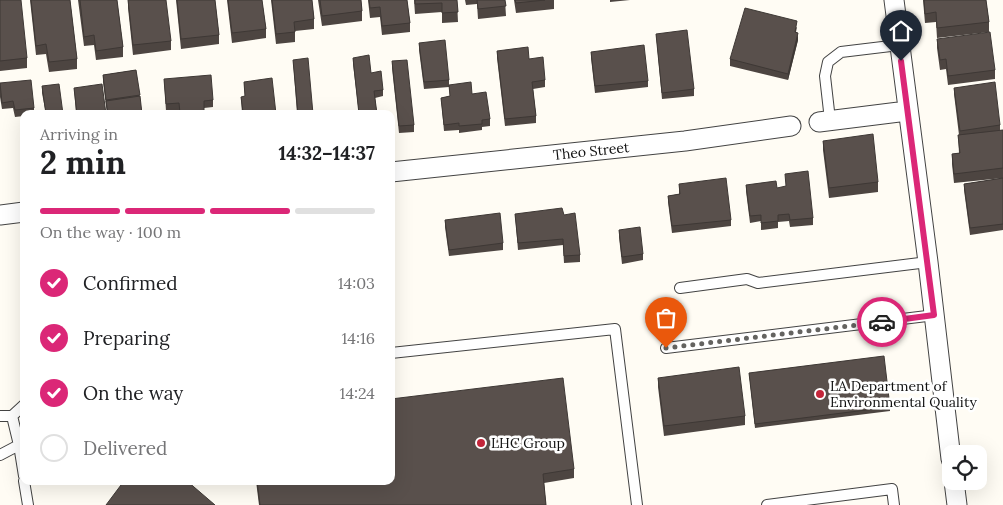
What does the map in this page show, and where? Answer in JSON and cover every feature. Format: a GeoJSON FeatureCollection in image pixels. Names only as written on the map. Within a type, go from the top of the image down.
{"type":"FeatureCollection","features":[{"type":"Feature","properties":{"kind":"street"},"geometry":{"type":"LineString","coordinates":[[894,0],[949,445]]}},
{"type":"Feature","properties":{"kind":"street"},"geometry":{"type":"LineString","coordinates":[[825,121],[907,111]]}},
{"type":"Feature","properties":{"kind":"street","name":"Theo Street"},"geometry":{"type":"LineString","coordinates":[[395,172],[685,141],[791,126]]}},
{"type":"Feature","properties":{"kind":"street"},"geometry":{"type":"LineString","coordinates":[[0,215],[20,212]]}},
{"type":"Feature","properties":{"kind":"street"},"geometry":{"type":"LineString","coordinates":[[955,490],[957,505]]}},
{"type":"Feature","properties":{"kind":"lane"},"geometry":{"type":"LineString","coordinates":[[825,121],[825,76],[828,62],[841,52],[899,45]]}},
{"type":"Feature","properties":{"kind":"lane"},"geometry":{"type":"LineString","coordinates":[[680,288],[747,279],[758,284],[928,262]]}},
{"type":"Feature","properties":{"kind":"lane"},"geometry":{"type":"LineString","coordinates":[[666,348],[934,315]]}},
{"type":"Feature","properties":{"kind":"lane"},"geometry":{"type":"LineString","coordinates":[[395,353],[615,329],[637,505]]}},
{"type":"Feature","properties":{"kind":"lane"},"geometry":{"type":"LineString","coordinates":[[0,416],[12,416],[20,409]]}},
{"type":"Feature","properties":{"kind":"lane"},"geometry":{"type":"LineString","coordinates":[[12,416],[20,439]]}},
{"type":"Feature","properties":{"kind":"lane"},"geometry":{"type":"LineString","coordinates":[[0,455],[20,446]]}},
{"type":"Feature","properties":{"kind":"lane"},"geometry":{"type":"LineString","coordinates":[[25,485],[28,505]]}},
{"type":"Feature","properties":{"kind":"lane"},"geometry":{"type":"LineString","coordinates":[[767,505],[892,489],[894,505]]}},
{"type":"Feature","properties":{"kind":"building"},"geometry":{"type":"Polygon","coordinates":[[[0,0],[21,0],[27,58],[0,61],[0,0]]]}},
{"type":"Feature","properties":{"kind":"building"},"geometry":{"type":"Polygon","coordinates":[[[31,0],[70,0],[77,59],[49,62],[46,44],[36,46],[31,0]]]}},
{"type":"Feature","properties":{"kind":"building"},"geometry":{"type":"Polygon","coordinates":[[[80,0],[117,0],[123,47],[96,51],[94,35],[84,37],[80,0]]]}},
{"type":"Feature","properties":{"kind":"building"},"geometry":{"type":"Polygon","coordinates":[[[128,0],[166,0],[171,41],[133,45],[128,0]]]}},
{"type":"Feature","properties":{"kind":"building"},"geometry":{"type":"Polygon","coordinates":[[[177,0],[215,0],[219,35],[181,39],[177,0]]]}},
{"type":"Feature","properties":{"kind":"building"},"geometry":{"type":"Polygon","coordinates":[[[228,0],[262,0],[266,29],[232,33],[228,0]]]}},
{"type":"Feature","properties":{"kind":"building"},"geometry":{"type":"Polygon","coordinates":[[[272,0],[312,0],[314,19],[294,22],[295,32],[276,34],[272,0]]]}},
{"type":"Feature","properties":{"kind":"building"},"geometry":{"type":"Polygon","coordinates":[[[320,0],[361,0],[362,11],[322,16],[320,0]]]}},
{"type":"Feature","properties":{"kind":"building"},"geometry":{"type":"Polygon","coordinates":[[[369,0],[407,0],[410,23],[382,26],[380,7],[370,8],[369,0]]]}},
{"type":"Feature","properties":{"kind":"building"},"geometry":{"type":"Polygon","coordinates":[[[415,0],[457,0],[458,12],[442,13],[442,3],[415,4],[415,0]]]}},
{"type":"Feature","properties":{"kind":"building"},"geometry":{"type":"Polygon","coordinates":[[[477,0],[505,0],[506,6],[478,9],[477,0]]]}},
{"type":"Feature","properties":{"kind":"building"},"geometry":{"type":"Polygon","coordinates":[[[515,0],[545,0],[516,3],[515,0]]]}},
{"type":"Feature","properties":{"kind":"building"},"geometry":{"type":"Polygon","coordinates":[[[924,0],[986,0],[989,22],[937,28],[936,12],[925,14],[924,0]]]}},
{"type":"Feature","properties":{"kind":"building"},"geometry":{"type":"Polygon","coordinates":[[[745,8],[797,21],[795,32],[798,33],[788,74],[730,59],[745,8]]]}},
{"type":"Feature","properties":{"kind":"building"},"geometry":{"type":"Polygon","coordinates":[[[687,30],[694,89],[662,93],[656,34],[687,30]]]}},
{"type":"Feature","properties":{"kind":"building"},"geometry":{"type":"Polygon","coordinates":[[[990,32],[995,70],[948,76],[946,59],[940,60],[937,39],[990,32]]]}},
{"type":"Feature","properties":{"kind":"building"},"geometry":{"type":"Polygon","coordinates":[[[445,40],[449,80],[424,82],[419,43],[445,40]]]}},
{"type":"Feature","properties":{"kind":"building"},"geometry":{"type":"Polygon","coordinates":[[[644,45],[648,81],[595,86],[591,52],[644,45]]]}},
{"type":"Feature","properties":{"kind":"building"},"geometry":{"type":"Polygon","coordinates":[[[528,47],[529,59],[543,57],[545,80],[532,82],[536,116],[505,119],[497,51],[528,47]]]}},
{"type":"Feature","properties":{"kind":"building"},"geometry":{"type":"Polygon","coordinates":[[[369,55],[371,73],[381,71],[383,90],[374,91],[376,110],[359,110],[353,58],[369,55]]]}},
{"type":"Feature","properties":{"kind":"building"},"geometry":{"type":"Polygon","coordinates":[[[308,58],[313,110],[298,110],[293,60],[308,58]]]}},
{"type":"Feature","properties":{"kind":"building"},"geometry":{"type":"Polygon","coordinates":[[[407,60],[414,125],[399,126],[392,61],[407,60]]]}},
{"type":"Feature","properties":{"kind":"building"},"geometry":{"type":"Polygon","coordinates":[[[136,70],[140,95],[106,100],[103,75],[136,70]]]}},
{"type":"Feature","properties":{"kind":"building"},"geometry":{"type":"Polygon","coordinates":[[[211,75],[213,100],[204,101],[204,110],[180,110],[179,103],[166,104],[164,79],[211,75]]]}},
{"type":"Feature","properties":{"kind":"building"},"geometry":{"type":"Polygon","coordinates":[[[272,78],[276,110],[243,110],[241,97],[245,96],[244,82],[272,78]]]}},
{"type":"Feature","properties":{"kind":"building"},"geometry":{"type":"Polygon","coordinates":[[[31,80],[34,108],[15,110],[13,101],[2,103],[0,83],[31,80]]]}},
{"type":"Feature","properties":{"kind":"building"},"geometry":{"type":"Polygon","coordinates":[[[471,82],[472,94],[486,92],[490,119],[482,120],[482,124],[459,126],[459,123],[444,125],[441,98],[450,96],[449,85],[471,82]]]}},
{"type":"Feature","properties":{"kind":"building"},"geometry":{"type":"Polygon","coordinates":[[[995,82],[1000,125],[960,131],[954,88],[995,82]]]}},
{"type":"Feature","properties":{"kind":"building"},"geometry":{"type":"Polygon","coordinates":[[[59,84],[62,110],[45,110],[42,86],[59,84]]]}},
{"type":"Feature","properties":{"kind":"building"},"geometry":{"type":"Polygon","coordinates":[[[102,84],[105,110],[77,110],[74,88],[102,84]]]}},
{"type":"Feature","properties":{"kind":"building"},"geometry":{"type":"Polygon","coordinates":[[[140,96],[142,110],[107,110],[106,101],[140,96]]]}},
{"type":"Feature","properties":{"kind":"building"},"geometry":{"type":"Polygon","coordinates":[[[1003,130],[1003,168],[954,174],[952,154],[960,153],[958,135],[1003,130]]]}},
{"type":"Feature","properties":{"kind":"building"},"geometry":{"type":"Polygon","coordinates":[[[873,134],[878,182],[829,188],[823,141],[873,134]]]}},
{"type":"Feature","properties":{"kind":"building"},"geometry":{"type":"Polygon","coordinates":[[[808,171],[813,218],[790,220],[789,214],[778,215],[778,221],[761,223],[761,215],[750,216],[746,185],[776,181],[777,188],[786,186],[785,174],[808,171]]]}},
{"type":"Feature","properties":{"kind":"building"},"geometry":{"type":"Polygon","coordinates":[[[726,178],[731,220],[672,226],[668,196],[680,194],[679,184],[726,178]]]}},
{"type":"Feature","properties":{"kind":"building"},"geometry":{"type":"Polygon","coordinates":[[[1003,178],[1003,224],[970,228],[964,184],[1003,178]]]}},
{"type":"Feature","properties":{"kind":"building"},"geometry":{"type":"Polygon","coordinates":[[[562,208],[564,215],[575,213],[580,255],[564,256],[563,239],[518,243],[515,214],[562,208]]]}},
{"type":"Feature","properties":{"kind":"building"},"geometry":{"type":"Polygon","coordinates":[[[500,213],[503,243],[449,250],[445,220],[500,213]]]}},
{"type":"Feature","properties":{"kind":"building"},"geometry":{"type":"Polygon","coordinates":[[[640,227],[643,254],[622,257],[619,230],[640,227]]]}},
{"type":"Feature","properties":{"kind":"building","name":"LA Department of Environmental Quality"},"geometry":{"type":"Polygon","coordinates":[[[884,356],[890,407],[755,424],[749,373],[884,356]]]}},
{"type":"Feature","properties":{"kind":"building"},"geometry":{"type":"Polygon","coordinates":[[[739,367],[745,416],[664,426],[658,378],[739,367]]]}},
{"type":"Feature","properties":{"kind":"building","name":"LHC Group"},"geometry":{"type":"Polygon","coordinates":[[[563,378],[574,469],[543,474],[546,505],[260,505],[258,485],[395,485],[395,399],[563,378]]]}},
{"type":"Feature","properties":{"kind":"building"},"geometry":{"type":"Polygon","coordinates":[[[121,485],[192,485],[215,505],[106,505],[121,485]]]}},
{"type":"Feature","properties":{"kind":"way so far"},"geometry":{"type":"LineString","coordinates":[[666,348],[882,322]]}},
{"type":"Feature","properties":{"kind":"place","name":"LA Department of Environmental Quality"},"geometry":{"type":"Point","coordinates":[820,394]}},
{"type":"Feature","properties":{"kind":"place","name":"LHC Group"},"geometry":{"type":"Point","coordinates":[481,443]}},
{"type":"Feature","properties":{"kind":"route"},"geometry":{"type":"LineString","coordinates":[[882,322],[934,315],[901,61]]}}]}
